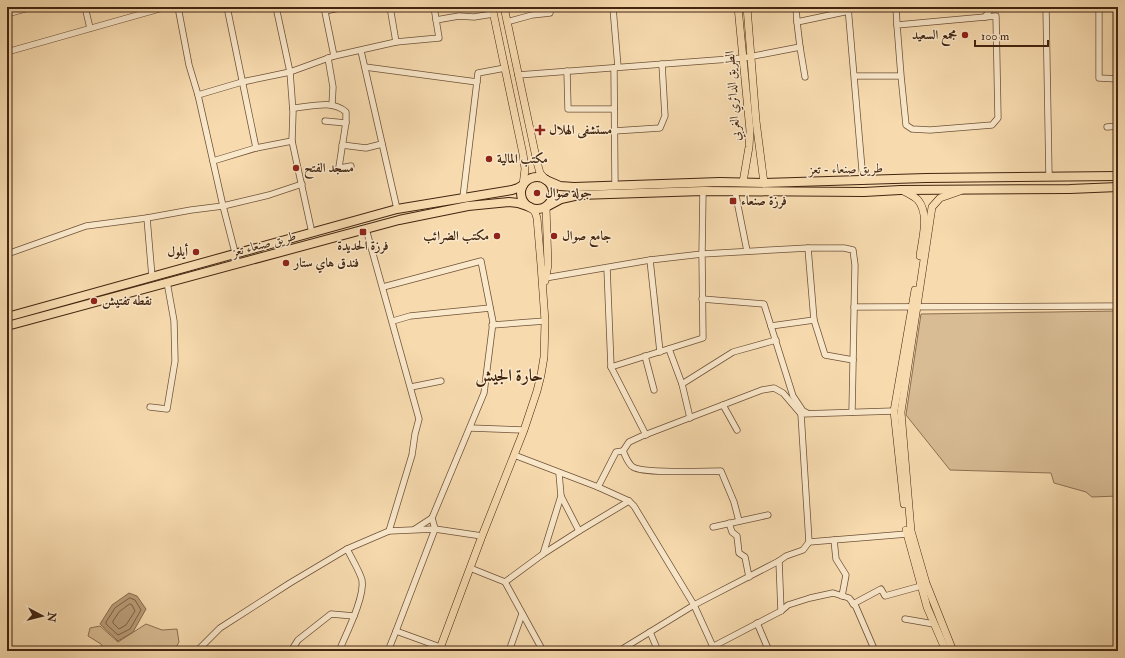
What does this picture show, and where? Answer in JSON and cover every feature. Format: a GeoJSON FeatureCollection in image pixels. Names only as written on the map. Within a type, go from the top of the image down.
{"type":"FeatureCollection","features":[{"type":"Feature","properties":{"kind":"highway","name":"طريق صنعاء - تعز"},"geometry":{"type":"LineString","coordinates":[[574,191],[615,185],[720,182],[764,183],[926,178],[1118,176]]}},
{"type":"Feature","properties":{"kind":"highway"},"geometry":{"type":"LineString","coordinates":[[536,177],[574,191],[546,207],[539,209],[530,208],[522,200],[521,195],[523,185],[527,181],[536,177]]}},
{"type":"Feature","properties":{"kind":"highway"},"geometry":{"type":"LineString","coordinates":[[546,180],[552,188],[553,193],[546,207]]}},
{"type":"Feature","properties":{"kind":"highway"},"geometry":{"type":"LineString","coordinates":[[720,182],[720,191]]}},
{"type":"Feature","properties":{"kind":"highway","name":"طريق صنعاء تعز"},"geometry":{"type":"LineString","coordinates":[[7,315],[235,255],[397,209],[512,190],[523,185]]}},
{"type":"Feature","properties":{"kind":"highway","name":"طريق صنعاء - تعز"},"geometry":{"type":"LineString","coordinates":[[574,191],[864,192],[900,190],[1070,189],[1118,187]]}},
{"type":"Feature","properties":{"kind":"highway","name":"طريق صنعاء تعز"},"geometry":{"type":"LineString","coordinates":[[7,326],[399,220],[468,206],[509,202],[518,203],[530,208]]}},
{"type":"Feature","properties":{"kind":"main road"},"geometry":{"type":"LineString","coordinates":[[504,7],[537,162],[540,173],[546,180]]}},
{"type":"Feature","properties":{"kind":"main road","name":"الطريق الدائري الغربي"},"geometry":{"type":"LineString","coordinates":[[738,7],[750,132],[749,147],[742,182]]}},
{"type":"Feature","properties":{"kind":"main road","name":"الطريق الدائري الغربي"},"geometry":{"type":"LineString","coordinates":[[747,7],[756,121],[764,183]]}},
{"type":"Feature","properties":{"kind":"main road"},"geometry":{"type":"LineString","coordinates":[[492,10],[523,154],[525,169],[523,185]]}},
{"type":"Feature","properties":{"kind":"main road"},"geometry":{"type":"LineString","coordinates":[[953,651],[926,583],[911,531],[900,412],[915,307],[932,207],[940,198],[964,189]]}},
{"type":"Feature","properties":{"kind":"main road"},"geometry":{"type":"LineString","coordinates":[[900,190],[917,199],[923,209],[925,218],[915,307],[894,411],[907,534],[927,607],[946,651]]}},
{"type":"Feature","properties":{"kind":"main road"},"geometry":{"type":"LineString","coordinates":[[543,289],[548,265],[546,207]]}},
{"type":"Feature","properties":{"kind":"main road"},"geometry":{"type":"LineString","coordinates":[[440,649],[482,536],[524,430],[535,399],[541,375],[545,337],[543,289],[537,218],[535,212],[530,208]]}},
{"type":"Feature","properties":{"kind":"street"},"geometry":{"type":"LineString","coordinates":[[7,14],[32,7]]}},
{"type":"Feature","properties":{"kind":"street"},"geometry":{"type":"LineString","coordinates":[[85,7],[90,28]]}},
{"type":"Feature","properties":{"kind":"street"},"geometry":{"type":"LineString","coordinates":[[7,52],[166,7]]}},
{"type":"Feature","properties":{"kind":"street"},"geometry":{"type":"LineString","coordinates":[[178,7],[188,65],[198,95],[212,161],[238,264]]}},
{"type":"Feature","properties":{"kind":"street"},"geometry":{"type":"LineString","coordinates":[[227,7],[256,148]]}},
{"type":"Feature","properties":{"kind":"street"},"geometry":{"type":"LineString","coordinates":[[276,7],[290,72],[293,108],[292,141],[312,233]]}},
{"type":"Feature","properties":{"kind":"street"},"geometry":{"type":"LineString","coordinates":[[334,56],[324,9],[344,7]]}},
{"type":"Feature","properties":{"kind":"street"},"geometry":{"type":"LineString","coordinates":[[390,7],[396,42]]}},
{"type":"Feature","properties":{"kind":"street"},"geometry":{"type":"LineString","coordinates":[[198,95],[242,82],[290,72],[334,56],[396,42],[439,38],[434,7]]}},
{"type":"Feature","properties":{"kind":"street"},"geometry":{"type":"LineString","coordinates":[[507,22],[532,15],[550,13],[551,7]]}},
{"type":"Feature","properties":{"kind":"street"},"geometry":{"type":"LineString","coordinates":[[576,7],[613,8],[616,67],[614,109],[615,185]]}},
{"type":"Feature","properties":{"kind":"street"},"geometry":{"type":"LineString","coordinates":[[796,7],[800,47],[805,76]]}},
{"type":"Feature","properties":{"kind":"street"},"geometry":{"type":"LineString","coordinates":[[896,7],[897,25],[901,76],[906,125],[912,129],[930,130],[992,125],[998,118],[996,16],[897,25]]}},
{"type":"Feature","properties":{"kind":"street"},"geometry":{"type":"LineString","coordinates":[[985,17],[992,7]]}},
{"type":"Feature","properties":{"kind":"street"},"geometry":{"type":"LineString","coordinates":[[1046,7],[1049,177]]}},
{"type":"Feature","properties":{"kind":"street"},"geometry":{"type":"LineString","coordinates":[[1099,7],[1099,78],[1118,79]]}},
{"type":"Feature","properties":{"kind":"street"},"geometry":{"type":"LineString","coordinates":[[797,22],[849,9],[863,181]]}},
{"type":"Feature","properties":{"kind":"street"},"geometry":{"type":"LineString","coordinates":[[436,20],[459,16],[474,17],[492,10]]}},
{"type":"Feature","properties":{"kind":"street"},"geometry":{"type":"LineString","coordinates":[[518,75],[743,58],[800,47]]}},
{"type":"Feature","properties":{"kind":"street"},"geometry":{"type":"LineString","coordinates":[[361,51],[397,209]]}},
{"type":"Feature","properties":{"kind":"street"},"geometry":{"type":"LineString","coordinates":[[328,58],[333,87],[332,105]]}},
{"type":"Feature","properties":{"kind":"street"},"geometry":{"type":"LineString","coordinates":[[614,131],[660,128],[665,116],[662,64]]}},
{"type":"Feature","properties":{"kind":"street"},"geometry":{"type":"LineString","coordinates":[[365,67],[477,82]]}},
{"type":"Feature","properties":{"kind":"street"},"geometry":{"type":"LineString","coordinates":[[463,197],[478,73],[505,68]]}},
{"type":"Feature","properties":{"kind":"street"},"geometry":{"type":"LineString","coordinates":[[567,71],[568,109],[614,109]]}},
{"type":"Feature","properties":{"kind":"street"},"geometry":{"type":"LineString","coordinates":[[855,76],[901,76]]}},
{"type":"Feature","properties":{"kind":"street"},"geometry":{"type":"LineString","coordinates":[[293,108],[316,105],[332,105],[341,107],[346,112],[346,123],[340,168],[351,166]]}},
{"type":"Feature","properties":{"kind":"street"},"geometry":{"type":"LineString","coordinates":[[325,121],[346,123]]}},
{"type":"Feature","properties":{"kind":"street"},"geometry":{"type":"LineString","coordinates":[[1107,127],[1118,126]]}},
{"type":"Feature","properties":{"kind":"street"},"geometry":{"type":"LineString","coordinates":[[212,161],[256,148],[292,141]]}},
{"type":"Feature","properties":{"kind":"street"},"geometry":{"type":"LineString","coordinates":[[342,145],[366,148],[382,144]]}},
{"type":"Feature","properties":{"kind":"street"},"geometry":{"type":"LineString","coordinates":[[7,254],[86,226],[223,206],[269,195],[302,184]]}},
{"type":"Feature","properties":{"kind":"street"},"geometry":{"type":"LineString","coordinates":[[611,367],[703,338],[703,191]]}},
{"type":"Feature","properties":{"kind":"street"},"geometry":{"type":"LineString","coordinates":[[735,191],[747,251]]}},
{"type":"Feature","properties":{"kind":"street"},"geometry":{"type":"LineString","coordinates":[[147,218],[152,277]]}},
{"type":"Feature","properties":{"kind":"street"},"geometry":{"type":"LineString","coordinates":[[366,229],[393,321],[419,419],[412,455],[389,531]]}},
{"type":"Feature","properties":{"kind":"street"},"geometry":{"type":"LineString","coordinates":[[808,248],[814,320],[825,355],[853,360]]}},
{"type":"Feature","properties":{"kind":"street"},"geometry":{"type":"LineString","coordinates":[[545,278],[650,260],[702,254],[808,248],[844,248],[853,250],[856,265],[852,412]]}},
{"type":"Feature","properties":{"kind":"street"},"geometry":{"type":"LineString","coordinates":[[650,260],[660,352]]}},
{"type":"Feature","properties":{"kind":"street"},"geometry":{"type":"LineString","coordinates":[[383,287],[481,261],[490,308],[492,325],[484,393],[432,518],[415,529]]}},
{"type":"Feature","properties":{"kind":"street"},"geometry":{"type":"LineString","coordinates":[[607,268],[611,367],[646,435]]}},
{"type":"Feature","properties":{"kind":"street"},"geometry":{"type":"LineString","coordinates":[[150,407],[166,409],[174,361],[174,321],[167,282]]}},
{"type":"Feature","properties":{"kind":"street"},"geometry":{"type":"LineString","coordinates":[[702,299],[764,304],[793,396],[803,411],[811,414]]}},
{"type":"Feature","properties":{"kind":"street"},"geometry":{"type":"LineString","coordinates":[[854,307],[1118,306]]}},
{"type":"Feature","properties":{"kind":"street"},"geometry":{"type":"LineString","coordinates":[[393,321],[410,316],[490,308]]}},
{"type":"Feature","properties":{"kind":"street"},"geometry":{"type":"LineString","coordinates":[[771,326],[814,320]]}},
{"type":"Feature","properties":{"kind":"street"},"geometry":{"type":"LineString","coordinates":[[492,325],[545,321]]}},
{"type":"Feature","properties":{"kind":"street"},"geometry":{"type":"LineString","coordinates":[[682,384],[733,352],[776,340]]}},
{"type":"Feature","properties":{"kind":"street"},"geometry":{"type":"LineString","coordinates":[[668,349],[682,384],[690,418]]}},
{"type":"Feature","properties":{"kind":"street"},"geometry":{"type":"LineString","coordinates":[[645,356],[654,390]]}},
{"type":"Feature","properties":{"kind":"street"},"geometry":{"type":"LineString","coordinates":[[411,387],[441,380]]}},
{"type":"Feature","properties":{"kind":"street"},"geometry":{"type":"LineString","coordinates":[[598,486],[616,452],[623,451],[630,442],[762,390],[774,388],[783,393],[801,414],[809,542],[803,550],[786,556],[694,605],[619,651]]}},
{"type":"Feature","properties":{"kind":"street"},"geometry":{"type":"LineString","coordinates":[[723,405],[737,430]]}},
{"type":"Feature","properties":{"kind":"street"},"geometry":{"type":"LineString","coordinates":[[801,414],[894,411]]}},
{"type":"Feature","properties":{"kind":"street"},"geometry":{"type":"LineString","coordinates":[[470,428],[524,430]]}},
{"type":"Feature","properties":{"kind":"street"},"geometry":{"type":"LineString","coordinates":[[623,451],[629,463],[634,468],[652,471],[721,471],[734,502],[739,521]]}},
{"type":"Feature","properties":{"kind":"street"},"geometry":{"type":"LineString","coordinates":[[514,455],[559,473],[598,486],[629,501],[634,506],[694,605],[715,648],[781,612],[788,605],[833,593],[849,598],[875,651]]}},
{"type":"Feature","properties":{"kind":"street"},"geometry":{"type":"LineString","coordinates":[[543,554],[561,496],[559,473]]}},
{"type":"Feature","properties":{"kind":"street"},"geometry":{"type":"LineString","coordinates":[[561,496],[579,531]]}},
{"type":"Feature","properties":{"kind":"street"},"geometry":{"type":"LineString","coordinates":[[505,582],[543,554],[629,501]]}},
{"type":"Feature","properties":{"kind":"street"},"geometry":{"type":"LineString","coordinates":[[713,527],[768,515]]}},
{"type":"Feature","properties":{"kind":"street"},"geometry":{"type":"LineString","coordinates":[[388,651],[435,529],[432,518]]}},
{"type":"Feature","properties":{"kind":"street"},"geometry":{"type":"LineString","coordinates":[[730,523],[732,532],[737,536],[740,553],[745,557],[749,577]]}},
{"type":"Feature","properties":{"kind":"street"},"geometry":{"type":"LineString","coordinates":[[197,651],[220,628],[290,583],[347,549],[389,531],[435,529],[482,536]]}},
{"type":"Feature","properties":{"kind":"street"},"geometry":{"type":"LineString","coordinates":[[809,542],[907,534]]}},
{"type":"Feature","properties":{"kind":"street"},"geometry":{"type":"LineString","coordinates":[[834,540],[836,559],[846,575],[842,596]]}},
{"type":"Feature","properties":{"kind":"street"},"geometry":{"type":"LineString","coordinates":[[339,651],[354,616],[361,592],[362,580],[347,549]]}},
{"type":"Feature","properties":{"kind":"street"},"geometry":{"type":"LineString","coordinates":[[779,561],[781,612]]}},
{"type":"Feature","properties":{"kind":"street"},"geometry":{"type":"LineString","coordinates":[[470,568],[505,582],[543,651]]}},
{"type":"Feature","properties":{"kind":"street"},"geometry":{"type":"LineString","coordinates":[[853,604],[881,589],[885,596],[921,586]]}},
{"type":"Feature","properties":{"kind":"street"},"geometry":{"type":"LineString","coordinates":[[291,651],[298,640],[331,614],[354,616]]}},
{"type":"Feature","properties":{"kind":"street"},"geometry":{"type":"LineString","coordinates":[[509,651],[522,614]]}},
{"type":"Feature","properties":{"kind":"street"},"geometry":{"type":"LineString","coordinates":[[905,619],[934,624]]}},
{"type":"Feature","properties":{"kind":"street"},"geometry":{"type":"LineString","coordinates":[[757,624],[769,651]]}},
{"type":"Feature","properties":{"kind":"street"},"geometry":{"type":"LineString","coordinates":[[396,631],[440,649]]}},
{"type":"Feature","properties":{"kind":"street"},"geometry":{"type":"LineString","coordinates":[[650,632],[658,651]]}},
{"type":"Feature","properties":{"kind":"shaded area"},"geometry":{"type":"Polygon","coordinates":[[[1118,311],[1118,496],[1092,497],[1086,492],[1054,483],[1051,473],[950,470],[906,415],[921,314],[1118,311]]]}},
{"type":"Feature","properties":{"kind":"shaded area"},"geometry":{"type":"Polygon","coordinates":[[[146,624],[162,630],[177,629],[179,642],[174,651],[130,651],[122,648],[118,651],[104,651],[101,644],[88,636],[90,628],[100,626],[118,642],[146,624]]]}},
{"type":"Feature","properties":{"kind":"water"},"geometry":{"type":"Polygon","coordinates":[[[129,593],[137,596],[146,609],[133,632],[118,641],[100,624],[112,605],[129,593]]]}},
{"type":"Feature","properties":{"kind":"place","name":"مجمع السعيد"},"geometry":{"type":"Point","coordinates":[965,35]}},
{"type":"Feature","properties":{"kind":"place","name":"مستشفى الهلال"},"geometry":{"type":"Point","coordinates":[540,130]}},
{"type":"Feature","properties":{"kind":"place","name":"مكتب المالية"},"geometry":{"type":"Point","coordinates":[489,159]}},
{"type":"Feature","properties":{"kind":"place","name":"مسجد الفتح"},"geometry":{"type":"Point","coordinates":[296,168]}},
{"type":"Feature","properties":{"kind":"place","name":"جولة صوال"},"geometry":{"type":"Point","coordinates":[537,193]}},
{"type":"Feature","properties":{"kind":"place","name":"فرزة صنعاء"},"geometry":{"type":"Point","coordinates":[733,201]}},
{"type":"Feature","properties":{"kind":"place","name":"فرزة الحديدة"},"geometry":{"type":"Point","coordinates":[363,232]}},
{"type":"Feature","properties":{"kind":"place","name":"مكتب الضرائب"},"geometry":{"type":"Point","coordinates":[497,236]}},
{"type":"Feature","properties":{"kind":"place","name":"جامع صوال"},"geometry":{"type":"Point","coordinates":[554,236]}},
{"type":"Feature","properties":{"kind":"place","name":"أيلول"},"geometry":{"type":"Point","coordinates":[196,252]}},
{"type":"Feature","properties":{"kind":"place","name":"فندق هاي ستار"},"geometry":{"type":"Point","coordinates":[286,263]}},
{"type":"Feature","properties":{"kind":"place","name":"نقطه تفتيش"},"geometry":{"type":"Point","coordinates":[94,301]}},
{"type":"Feature","properties":{"kind":"district","name":"حارة الجيش"},"geometry":{"type":"Point","coordinates":[509,375]}}]}
